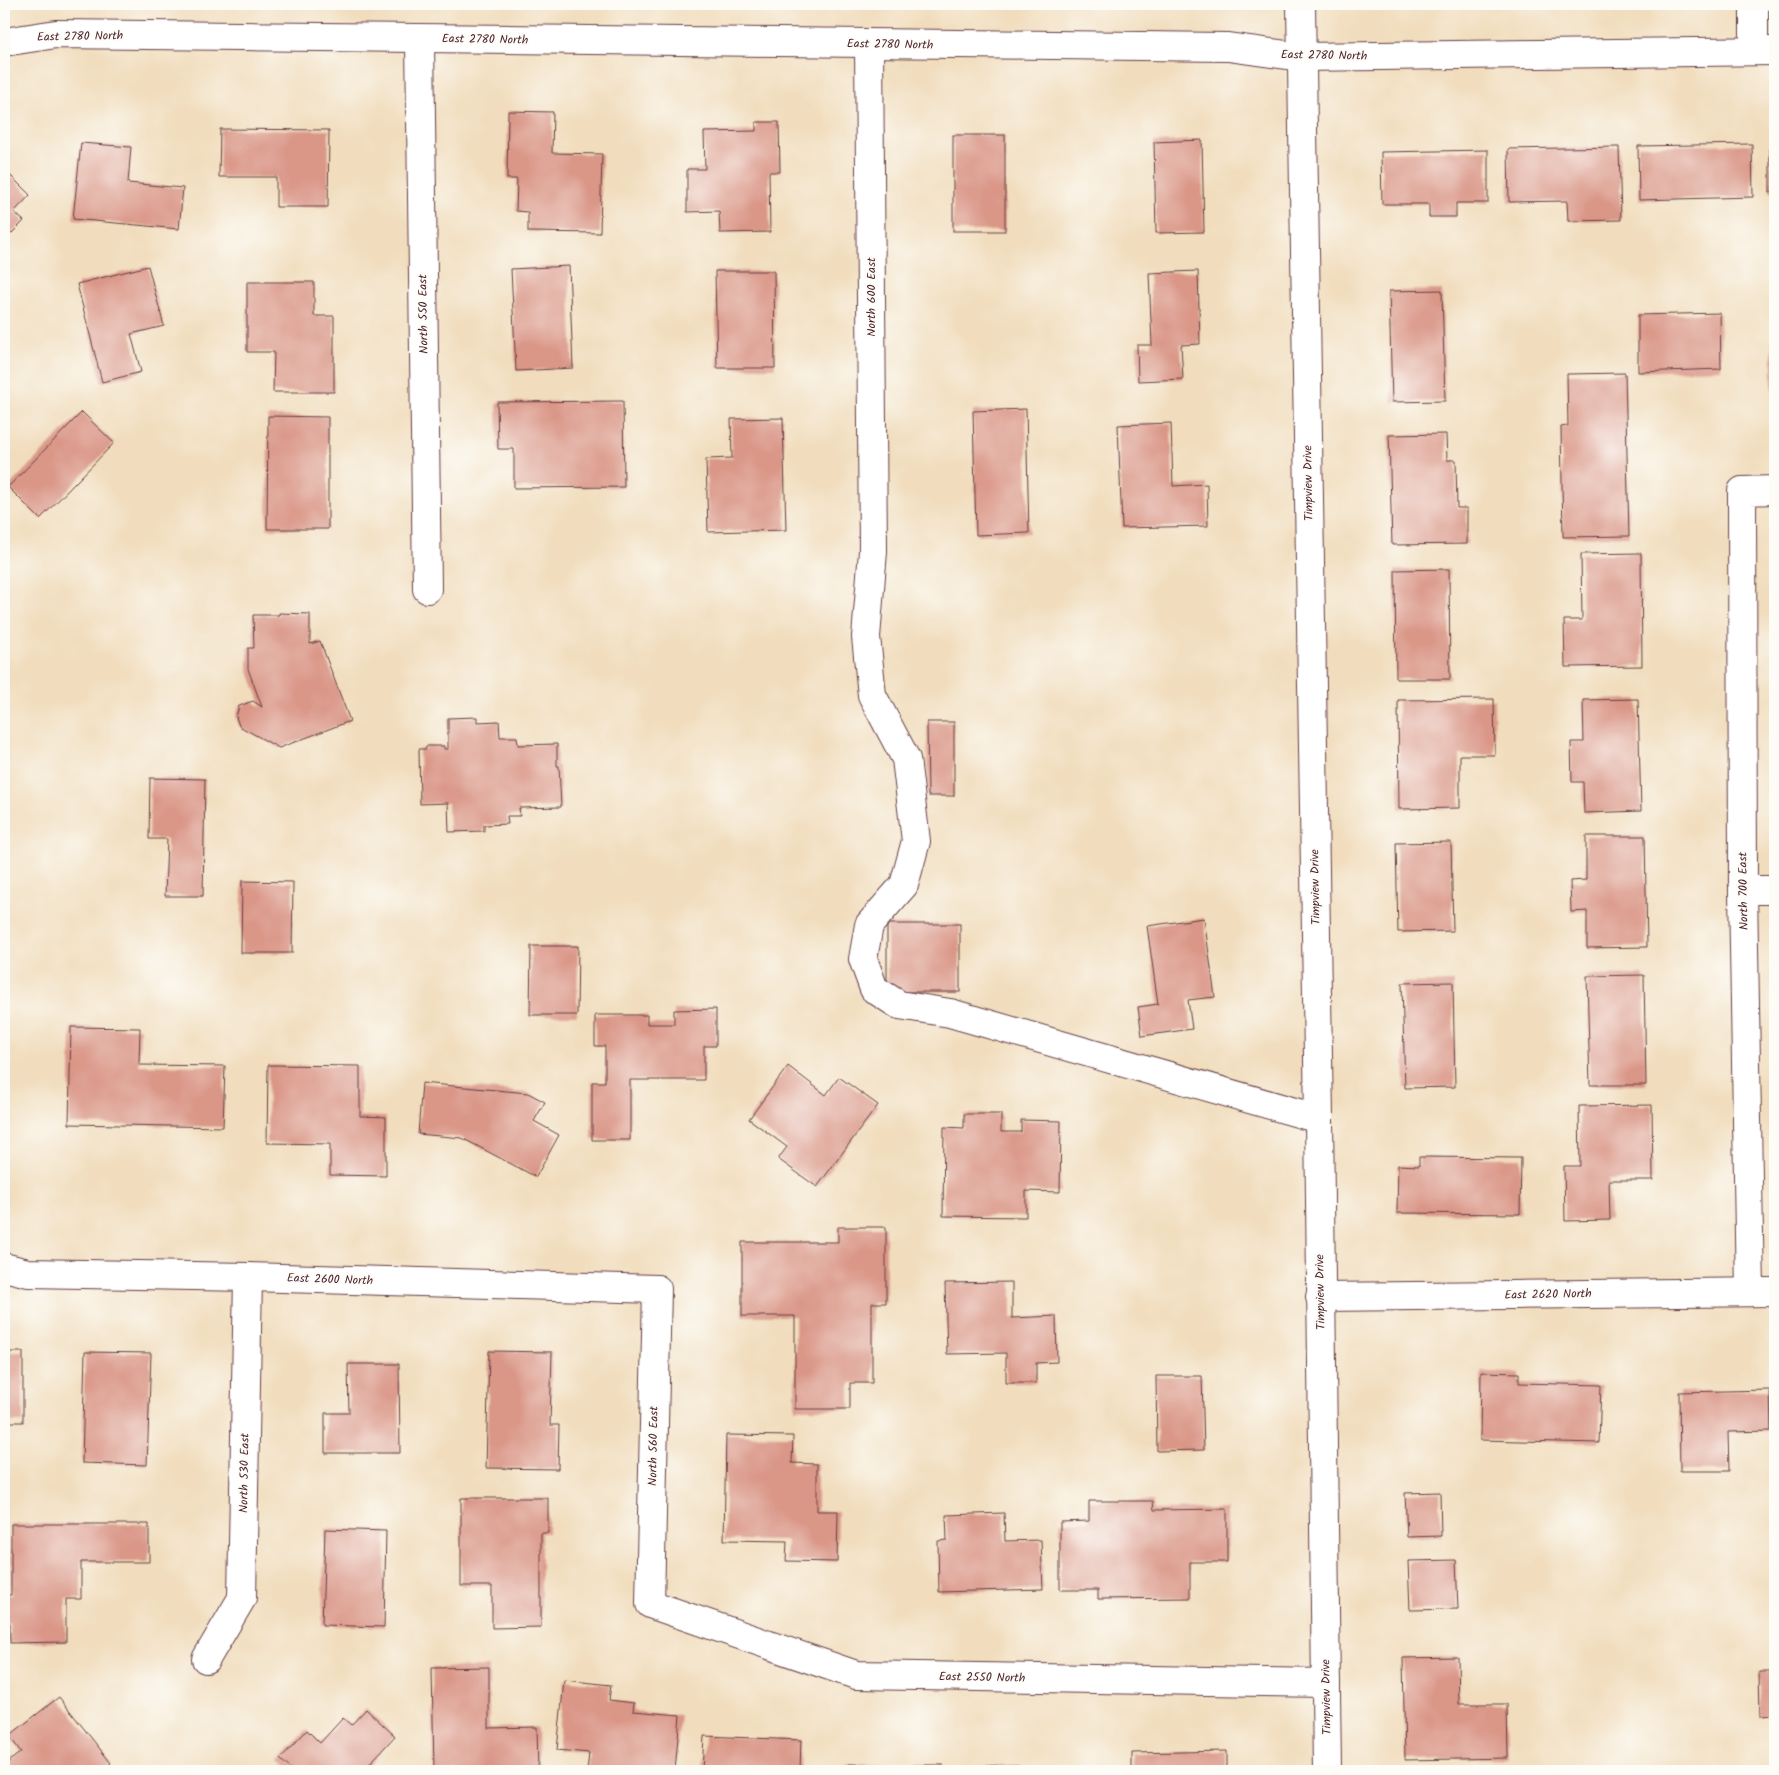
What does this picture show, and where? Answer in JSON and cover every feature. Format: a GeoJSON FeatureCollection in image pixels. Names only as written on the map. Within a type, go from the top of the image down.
{"type":"FeatureCollection","features":[{"type":"Feature","properties":{"kind":"street","name":"Timpview Drive"},"geometry":{"type":"LineString","coordinates":[[1301,4],[1319,1119],[1327,1771]]}},
{"type":"Feature","properties":{"kind":"street"},"geometry":{"type":"LineString","coordinates":[[1754,4],[1765,51]]}},
{"type":"Feature","properties":{"kind":"street","name":"East 2780 North"},"geometry":{"type":"LineString","coordinates":[[4,42],[56,34],[1228,47],[1301,57],[1765,51]]}},
{"type":"Feature","properties":{"kind":"street","name":"North 550 East"},"geometry":{"type":"LineString","coordinates":[[420,38],[427,589]]}},
{"type":"Feature","properties":{"kind":"street","name":"North 600 East"},"geometry":{"type":"LineString","coordinates":[[868,44],[873,551],[866,637],[872,695],[906,760],[916,841],[904,885],[868,925],[863,959],[874,989],[899,1005],[950,1013],[1319,1119]]}},
{"type":"Feature","properties":{"kind":"street","name":"North 700 East"},"geometry":{"type":"LineString","coordinates":[[1763,1292],[1743,890],[1742,491],[1775,490]]}},
{"type":"Feature","properties":{"kind":"street"},"geometry":{"type":"LineString","coordinates":[[1743,890],[1775,890]]}},
{"type":"Feature","properties":{"kind":"street","name":"East 2600 North"},"geometry":{"type":"LineString","coordinates":[[4,1268],[28,1273],[657,1288]]}},
{"type":"Feature","properties":{"kind":"street","name":"North 530 East"},"geometry":{"type":"LineString","coordinates":[[206,1659],[242,1598],[248,1277]]}},
{"type":"Feature","properties":{"kind":"street","name":"North 560 East"},"geometry":{"type":"LineString","coordinates":[[650,1604],[657,1288]]}},
{"type":"Feature","properties":{"kind":"street","name":"East 2620 North"},"geometry":{"type":"LineString","coordinates":[[1320,1296],[1763,1292]]}},
{"type":"Feature","properties":{"kind":"street","name":"East 2550 North"},"geometry":{"type":"LineString","coordinates":[[650,1604],[856,1675],[1326,1683]]}},
{"type":"Feature","properties":{"kind":"building"},"geometry":{"type":"Polygon","coordinates":[[[508,111],[553,112],[552,153],[602,154],[600,233],[528,232],[528,212],[516,211],[517,179],[507,179],[508,111]]]}},
{"type":"Feature","properties":{"kind":"building"},"geometry":{"type":"Polygon","coordinates":[[[756,122],[779,122],[780,172],[769,172],[770,232],[720,233],[719,211],[687,212],[687,169],[705,169],[704,132],[756,131],[756,122]]]}},
{"type":"Feature","properties":{"kind":"building"},"geometry":{"type":"Polygon","coordinates":[[[220,129],[329,130],[328,207],[276,207],[276,177],[219,177],[220,129]]]}},
{"type":"Feature","properties":{"kind":"building"},"geometry":{"type":"Polygon","coordinates":[[[953,135],[1005,135],[1005,231],[953,231],[953,135]]]}},
{"type":"Feature","properties":{"kind":"building"},"geometry":{"type":"Polygon","coordinates":[[[1202,140],[1204,232],[1156,233],[1154,142],[1202,140]]]}},
{"type":"Feature","properties":{"kind":"building"},"geometry":{"type":"Polygon","coordinates":[[[1770,142],[1775,142],[1775,192],[1770,192],[1770,142]]]}},
{"type":"Feature","properties":{"kind":"building"},"geometry":{"type":"Polygon","coordinates":[[[81,143],[131,147],[128,183],[183,188],[179,229],[73,219],[81,143]]]}},
{"type":"Feature","properties":{"kind":"building"},"geometry":{"type":"Polygon","coordinates":[[[1752,144],[1753,197],[1639,200],[1638,146],[1752,144]]]}},
{"type":"Feature","properties":{"kind":"building"},"geometry":{"type":"Polygon","coordinates":[[[1619,147],[1621,220],[1568,221],[1567,201],[1509,202],[1508,149],[1619,147]]]}},
{"type":"Feature","properties":{"kind":"building"},"geometry":{"type":"Polygon","coordinates":[[[1488,150],[1488,203],[1456,203],[1456,217],[1429,217],[1429,204],[1382,204],[1381,152],[1488,150]]]}},
{"type":"Feature","properties":{"kind":"building"},"geometry":{"type":"Polygon","coordinates":[[[4,169],[30,195],[14,212],[24,221],[4,241],[4,169]]]}},
{"type":"Feature","properties":{"kind":"building"},"geometry":{"type":"Polygon","coordinates":[[[148,266],[164,326],[131,334],[141,372],[102,382],[77,284],[148,266]]]}},
{"type":"Feature","properties":{"kind":"building"},"geometry":{"type":"Polygon","coordinates":[[[569,266],[573,368],[516,371],[511,269],[569,266]]]}},
{"type":"Feature","properties":{"kind":"building"},"geometry":{"type":"Polygon","coordinates":[[[715,271],[774,271],[775,368],[717,368],[715,271]]]}},
{"type":"Feature","properties":{"kind":"building"},"geometry":{"type":"Polygon","coordinates":[[[1198,271],[1200,344],[1181,345],[1183,379],[1138,381],[1137,345],[1152,345],[1149,273],[1198,271]]]}},
{"type":"Feature","properties":{"kind":"building"},"geometry":{"type":"Polygon","coordinates":[[[247,282],[314,282],[314,316],[334,316],[334,392],[273,392],[274,352],[247,352],[247,282]]]}},
{"type":"Feature","properties":{"kind":"building"},"geometry":{"type":"Polygon","coordinates":[[[1442,290],[1445,401],[1392,402],[1389,291],[1442,290]]]}},
{"type":"Feature","properties":{"kind":"building"},"geometry":{"type":"Polygon","coordinates":[[[1720,313],[1721,369],[1638,372],[1638,315],[1720,313]]]}},
{"type":"Feature","properties":{"kind":"building"},"geometry":{"type":"Polygon","coordinates":[[[1772,333],[1775,333],[1775,392],[1772,392],[1772,333]]]}},
{"type":"Feature","properties":{"kind":"building"},"geometry":{"type":"Polygon","coordinates":[[[1625,373],[1629,536],[1563,537],[1561,427],[1568,426],[1567,374],[1625,373]]]}},
{"type":"Feature","properties":{"kind":"building"},"geometry":{"type":"Polygon","coordinates":[[[623,401],[624,487],[514,488],[514,449],[498,449],[497,402],[623,401]]]}},
{"type":"Feature","properties":{"kind":"building"},"geometry":{"type":"Polygon","coordinates":[[[1026,409],[1029,533],[976,535],[973,411],[1026,409]]]}},
{"type":"Feature","properties":{"kind":"building"},"geometry":{"type":"Polygon","coordinates":[[[82,412],[114,443],[40,519],[8,487],[82,412]]]}},
{"type":"Feature","properties":{"kind":"building"},"geometry":{"type":"Polygon","coordinates":[[[268,416],[328,417],[328,529],[267,529],[268,416]]]}},
{"type":"Feature","properties":{"kind":"building"},"geometry":{"type":"Polygon","coordinates":[[[783,418],[786,530],[708,532],[706,459],[732,458],[731,419],[783,418]]]}},
{"type":"Feature","properties":{"kind":"building"},"geometry":{"type":"Polygon","coordinates":[[[1171,423],[1173,486],[1207,484],[1208,526],[1122,528],[1118,425],[1171,423]]]}},
{"type":"Feature","properties":{"kind":"building"},"geometry":{"type":"Polygon","coordinates":[[[1446,434],[1447,460],[1456,460],[1457,508],[1467,508],[1467,544],[1392,545],[1389,435],[1446,434]]]}},
{"type":"Feature","properties":{"kind":"building"},"geometry":{"type":"Polygon","coordinates":[[[1641,553],[1642,666],[1565,667],[1564,620],[1582,620],[1581,554],[1641,553]]]}},
{"type":"Feature","properties":{"kind":"building"},"geometry":{"type":"Polygon","coordinates":[[[1449,569],[1450,679],[1396,679],[1395,570],[1449,569]]]}},
{"type":"Feature","properties":{"kind":"building"},"geometry":{"type":"Polygon","coordinates":[[[279,613],[310,614],[310,644],[320,641],[350,721],[279,748],[239,726],[236,717],[239,706],[253,701],[262,707],[248,669],[248,648],[254,648],[253,615],[279,615],[279,613]]]}},
{"type":"Feature","properties":{"kind":"building"},"geometry":{"type":"Polygon","coordinates":[[[1494,699],[1495,755],[1460,755],[1460,808],[1399,809],[1398,700],[1494,699]]]}},
{"type":"Feature","properties":{"kind":"building"},"geometry":{"type":"Polygon","coordinates":[[[1638,699],[1641,811],[1584,813],[1583,782],[1572,782],[1571,742],[1584,742],[1583,700],[1638,699]]]}},
{"type":"Feature","properties":{"kind":"building"},"geometry":{"type":"Polygon","coordinates":[[[477,717],[477,722],[499,721],[500,737],[517,737],[518,745],[557,744],[561,807],[519,808],[520,816],[507,816],[508,824],[484,825],[484,831],[449,832],[448,803],[420,804],[419,749],[426,749],[426,746],[444,746],[444,749],[448,749],[448,718],[477,717]]]}},
{"type":"Feature","properties":{"kind":"building"},"geometry":{"type":"Polygon","coordinates":[[[927,722],[954,722],[954,796],[928,796],[927,722]]]}},
{"type":"Feature","properties":{"kind":"building"},"geometry":{"type":"Polygon","coordinates":[[[150,778],[205,779],[203,896],[165,896],[167,839],[149,839],[150,778]]]}},
{"type":"Feature","properties":{"kind":"building"},"geometry":{"type":"Polygon","coordinates":[[[1586,836],[1645,836],[1647,947],[1587,948],[1587,911],[1571,912],[1570,881],[1586,880],[1586,836]]]}},
{"type":"Feature","properties":{"kind":"building"},"geometry":{"type":"Polygon","coordinates":[[[1451,842],[1453,931],[1398,932],[1396,843],[1451,842]]]}},
{"type":"Feature","properties":{"kind":"building"},"geometry":{"type":"Polygon","coordinates":[[[242,881],[293,882],[292,953],[241,953],[242,881]]]}},
{"type":"Feature","properties":{"kind":"building"},"geometry":{"type":"Polygon","coordinates":[[[1204,918],[1215,997],[1188,1000],[1192,1029],[1142,1036],[1138,1007],[1158,1004],[1147,926],[1204,918]]]}},
{"type":"Feature","properties":{"kind":"building"},"geometry":{"type":"Polygon","coordinates":[[[887,924],[960,924],[960,992],[887,992],[887,924]]]}},
{"type":"Feature","properties":{"kind":"building"},"geometry":{"type":"Polygon","coordinates":[[[531,946],[578,946],[577,1015],[530,1015],[531,946]]]}},
{"type":"Feature","properties":{"kind":"building"},"geometry":{"type":"Polygon","coordinates":[[[1644,975],[1646,1085],[1590,1085],[1587,976],[1644,975]]]}},
{"type":"Feature","properties":{"kind":"building"},"geometry":{"type":"Polygon","coordinates":[[[1453,982],[1455,1087],[1405,1088],[1402,983],[1453,982]]]}},
{"type":"Feature","properties":{"kind":"building"},"geometry":{"type":"Polygon","coordinates":[[[716,1009],[716,1046],[704,1046],[704,1080],[630,1080],[630,1140],[592,1140],[592,1082],[605,1082],[605,1046],[595,1046],[595,1015],[647,1015],[647,1024],[674,1024],[674,1010],[716,1009]]]}},
{"type":"Feature","properties":{"kind":"building"},"geometry":{"type":"Polygon","coordinates":[[[71,1027],[140,1028],[139,1065],[225,1066],[223,1127],[69,1124],[71,1027]]]}},
{"type":"Feature","properties":{"kind":"building"},"geometry":{"type":"Polygon","coordinates":[[[268,1065],[360,1066],[360,1116],[386,1117],[386,1176],[330,1175],[330,1144],[267,1143],[268,1065]]]}},
{"type":"Feature","properties":{"kind":"building"},"geometry":{"type":"Polygon","coordinates":[[[788,1066],[826,1095],[839,1077],[878,1105],[817,1187],[778,1159],[787,1147],[749,1119],[788,1066]]]}},
{"type":"Feature","properties":{"kind":"building"},"geometry":{"type":"Polygon","coordinates":[[[422,1083],[528,1093],[545,1102],[534,1121],[559,1135],[536,1177],[462,1138],[418,1134],[422,1083]]]}},
{"type":"Feature","properties":{"kind":"building"},"geometry":{"type":"Polygon","coordinates":[[[1652,1105],[1653,1180],[1609,1180],[1610,1220],[1565,1221],[1564,1166],[1580,1166],[1579,1106],[1652,1105]]]}},
{"type":"Feature","properties":{"kind":"building"},"geometry":{"type":"Polygon","coordinates":[[[964,1114],[1001,1114],[1001,1132],[1021,1132],[1021,1120],[1061,1121],[1060,1192],[1026,1191],[1026,1217],[943,1216],[944,1127],[964,1128],[964,1114]]]}},
{"type":"Feature","properties":{"kind":"building"},"geometry":{"type":"Polygon","coordinates":[[[1419,1157],[1521,1158],[1520,1214],[1397,1213],[1398,1165],[1419,1166],[1419,1157]]]}},
{"type":"Feature","properties":{"kind":"building"},"geometry":{"type":"Polygon","coordinates":[[[838,1227],[886,1227],[886,1303],[872,1303],[872,1383],[850,1383],[850,1409],[795,1409],[795,1316],[742,1316],[742,1242],[838,1242],[838,1227]]]}},
{"type":"Feature","properties":{"kind":"building"},"geometry":{"type":"Polygon","coordinates":[[[1012,1282],[1012,1318],[1056,1316],[1057,1362],[1036,1363],[1036,1383],[1006,1383],[1006,1353],[947,1354],[945,1283],[1012,1282]]]}},
{"type":"Feature","properties":{"kind":"building"},"geometry":{"type":"Polygon","coordinates":[[[489,1351],[552,1352],[550,1425],[559,1425],[558,1469],[486,1468],[489,1351]]]}},
{"type":"Feature","properties":{"kind":"building"},"geometry":{"type":"Polygon","coordinates":[[[4,1352],[23,1352],[23,1422],[4,1422],[4,1352]]]}},
{"type":"Feature","properties":{"kind":"building"},"geometry":{"type":"Polygon","coordinates":[[[85,1352],[151,1353],[147,1465],[82,1463],[85,1352]]]}},
{"type":"Feature","properties":{"kind":"building"},"geometry":{"type":"Polygon","coordinates":[[[348,1364],[399,1364],[400,1453],[325,1453],[325,1413],[349,1413],[348,1364]]]}},
{"type":"Feature","properties":{"kind":"building"},"geometry":{"type":"Polygon","coordinates":[[[1481,1372],[1519,1373],[1519,1383],[1601,1385],[1599,1443],[1480,1440],[1481,1372]]]}},
{"type":"Feature","properties":{"kind":"building"},"geometry":{"type":"Polygon","coordinates":[[[1156,1376],[1202,1376],[1204,1450],[1157,1451],[1156,1376]]]}},
{"type":"Feature","properties":{"kind":"building"},"geometry":{"type":"Polygon","coordinates":[[[1770,1390],[1771,1431],[1728,1432],[1729,1471],[1680,1471],[1679,1392],[1770,1390]]]}},
{"type":"Feature","properties":{"kind":"building"},"geometry":{"type":"Polygon","coordinates":[[[726,1435],[793,1436],[792,1463],[817,1464],[817,1511],[838,1511],[837,1562],[786,1561],[787,1541],[724,1540],[726,1435]]]}},
{"type":"Feature","properties":{"kind":"building"},"geometry":{"type":"Polygon","coordinates":[[[1440,1492],[1441,1536],[1407,1537],[1405,1493],[1440,1492]]]}},
{"type":"Feature","properties":{"kind":"building"},"geometry":{"type":"Polygon","coordinates":[[[461,1498],[548,1498],[548,1533],[541,1533],[541,1627],[492,1628],[492,1586],[461,1586],[461,1498]]]}},
{"type":"Feature","properties":{"kind":"building"},"geometry":{"type":"Polygon","coordinates":[[[1089,1501],[1153,1501],[1154,1510],[1227,1509],[1227,1562],[1190,1562],[1190,1598],[1098,1599],[1098,1590],[1060,1590],[1060,1522],[1089,1521],[1089,1501]]]}},
{"type":"Feature","properties":{"kind":"building"},"geometry":{"type":"Polygon","coordinates":[[[1004,1513],[1005,1541],[1041,1540],[1043,1589],[939,1592],[938,1541],[947,1540],[946,1515],[1004,1513]]]}},
{"type":"Feature","properties":{"kind":"building"},"geometry":{"type":"Polygon","coordinates":[[[11,1524],[149,1524],[149,1562],[81,1562],[81,1599],[66,1599],[66,1642],[10,1643],[10,1623],[4,1623],[4,1595],[11,1595],[11,1524]]]}},
{"type":"Feature","properties":{"kind":"building"},"geometry":{"type":"Polygon","coordinates":[[[325,1529],[386,1531],[384,1627],[322,1625],[325,1529]]]}},
{"type":"Feature","properties":{"kind":"building"},"geometry":{"type":"Polygon","coordinates":[[[1456,1560],[1458,1609],[1410,1610],[1408,1561],[1456,1560]]]}},
{"type":"Feature","properties":{"kind":"building"},"geometry":{"type":"Polygon","coordinates":[[[1458,1657],[1459,1704],[1507,1704],[1508,1758],[1405,1760],[1403,1658],[1458,1657]]]}},
{"type":"Feature","properties":{"kind":"building"},"geometry":{"type":"Polygon","coordinates":[[[489,1667],[489,1728],[537,1727],[538,1771],[434,1771],[432,1668],[489,1667]]]}},
{"type":"Feature","properties":{"kind":"building"},"geometry":{"type":"Polygon","coordinates":[[[1759,1672],[1775,1672],[1775,1715],[1760,1716],[1759,1672]]]}},
{"type":"Feature","properties":{"kind":"building"},"geometry":{"type":"Polygon","coordinates":[[[564,1680],[611,1685],[609,1700],[634,1703],[633,1711],[680,1715],[675,1771],[629,1767],[629,1771],[587,1771],[589,1753],[557,1750],[564,1680]]]}},
{"type":"Feature","properties":{"kind":"building"},"geometry":{"type":"Polygon","coordinates":[[[59,1697],[111,1763],[101,1771],[4,1771],[4,1765],[21,1752],[9,1736],[59,1697]]]}},
{"type":"Feature","properties":{"kind":"building"},"geometry":{"type":"Polygon","coordinates":[[[366,1709],[395,1736],[363,1771],[293,1771],[280,1759],[307,1730],[320,1743],[343,1718],[351,1725],[366,1709]]]}},
{"type":"Feature","properties":{"kind":"building"},"geometry":{"type":"Polygon","coordinates":[[[704,1736],[801,1740],[800,1771],[702,1771],[704,1736]]]}},
{"type":"Feature","properties":{"kind":"building"},"geometry":{"type":"Polygon","coordinates":[[[1227,1751],[1227,1771],[1132,1771],[1132,1753],[1227,1751]]]}},
{"type":"Feature","properties":{"kind":"building"},"geometry":{"type":"Polygon","coordinates":[[[848,1764],[889,1765],[889,1771],[848,1771],[848,1764]]]}},
{"type":"Feature","properties":{"kind":"building"},"geometry":{"type":"Polygon","coordinates":[[[914,1765],[943,1765],[943,1771],[914,1771],[914,1765]]]}},
{"type":"Feature","properties":{"kind":"building"},"geometry":{"type":"Polygon","coordinates":[[[1019,1765],[1019,1771],[975,1771],[975,1766],[1019,1765]]]}}]}
